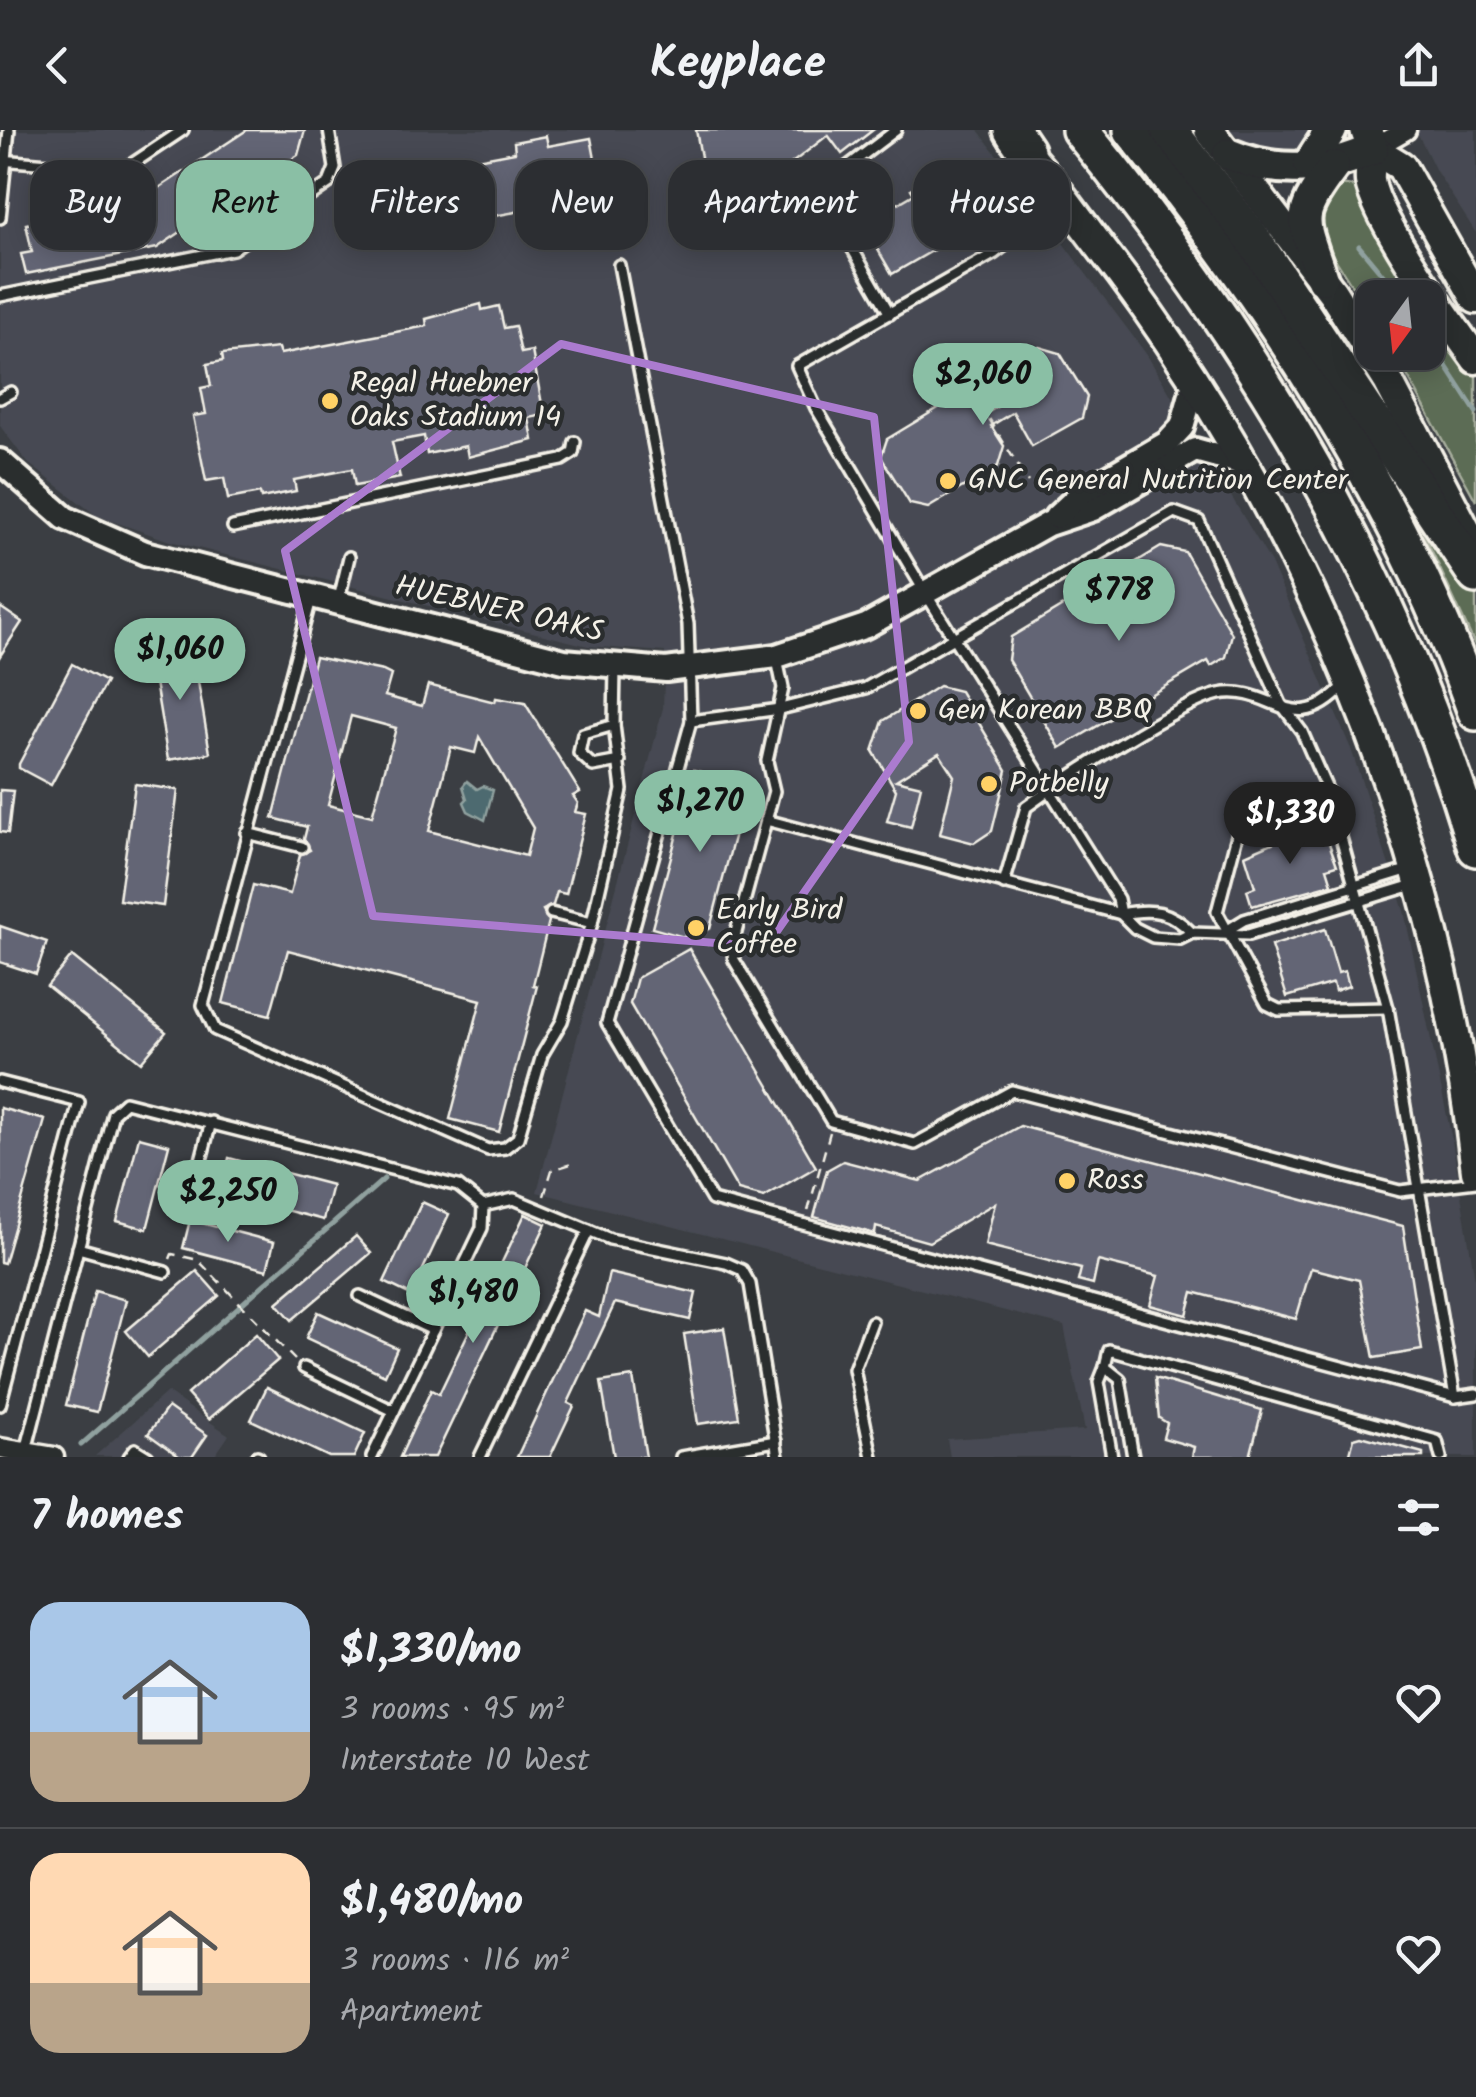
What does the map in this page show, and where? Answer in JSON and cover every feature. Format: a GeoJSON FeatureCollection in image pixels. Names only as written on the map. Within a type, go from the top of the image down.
{"type":"FeatureCollection","features":[{"type":"Feature","properties":{"kind":"highway"},"geometry":{"type":"LineString","coordinates":[[1080,130],[1220,311],[1332,497],[1395,625],[1447,752],[1476,848]]}},
{"type":"Feature","properties":{"kind":"highway"},"geometry":{"type":"LineString","coordinates":[[1132,130],[1264,307],[1368,475],[1461,670],[1476,712]]}},
{"type":"Feature","properties":{"kind":"highway"},"geometry":{"type":"LineString","coordinates":[[1169,130],[1250,235],[1476,576]]}},
{"type":"Feature","properties":{"kind":"main road"},"geometry":{"type":"LineString","coordinates":[[1209,130],[1322,279],[1388,381],[1476,550]]}},
{"type":"Feature","properties":{"kind":"main road"},"geometry":{"type":"LineString","coordinates":[[1322,279],[1304,224],[1305,205],[1331,130]]}},
{"type":"Feature","properties":{"kind":"main road"},"geometry":{"type":"LineString","coordinates":[[1014,137],[1032,160]]}},
{"type":"Feature","properties":{"kind":"main road"},"geometry":{"type":"LineString","coordinates":[[1228,154],[1280,171],[1322,165],[1370,140]]}},
{"type":"Feature","properties":{"kind":"main road"},"geometry":{"type":"LineString","coordinates":[[1370,140],[1401,166],[1476,299]]}},
{"type":"Feature","properties":{"kind":"main road"},"geometry":{"type":"LineString","coordinates":[[1370,140],[1370,181],[1386,215],[1430,294],[1476,359]]}},
{"type":"Feature","properties":{"kind":"main road"},"geometry":{"type":"LineString","coordinates":[[1070,208],[1158,326],[1242,463],[1279,530],[1349,682],[1416,876],[1466,1086],[1476,1171]]}},
{"type":"Feature","properties":{"kind":"street"},"geometry":{"type":"LineString","coordinates":[[1370,140],[1406,130]]}},
{"type":"Feature","properties":{"kind":"street","name":"HUEBNER OAKS"},"geometry":{"type":"LineString","coordinates":[[1048,524],[1083,492],[1168,443],[1182,427],[1194,384]]}},
{"type":"Feature","properties":{"kind":"street","name":"HUEBNER OAKS"},"geometry":{"type":"LineString","coordinates":[[0,461],[40,500],[104,538],[564,661],[615,668],[692,670],[777,656],[866,626],[1048,524],[1093,509],[1195,450],[1242,463]]}},
{"type":"Feature","properties":{"kind":"street"},"geometry":{"type":"LineString","coordinates":[[0,1448],[54,1457]]}},
{"type":"Feature","properties":{"kind":"lane"},"geometry":{"type":"LineString","coordinates":[[0,218],[9,130]]}},
{"type":"Feature","properties":{"kind":"lane"},"geometry":{"type":"LineString","coordinates":[[4,160],[123,170],[182,130]]}},
{"type":"Feature","properties":{"kind":"lane"},"geometry":{"type":"LineString","coordinates":[[0,296],[233,249],[329,184],[335,168],[330,130]]}},
{"type":"Feature","properties":{"kind":"lane"},"geometry":{"type":"LineString","coordinates":[[856,160],[896,130]]}},
{"type":"Feature","properties":{"kind":"lane"},"geometry":{"type":"LineString","coordinates":[[853,250],[890,314]]}},
{"type":"Feature","properties":{"kind":"lane"},"geometry":{"type":"LineString","coordinates":[[1000,250],[797,366],[816,408],[926,594],[957,637],[1118,898],[1121,914],[1153,937],[1180,939],[1192,932],[1248,935],[1358,901],[1416,876]]}},
{"type":"Feature","properties":{"kind":"lane"},"geometry":{"type":"LineString","coordinates":[[620,265],[688,624],[692,670],[691,721],[607,1022],[712,1200],[1455,1397],[1476,1394]]}},
{"type":"Feature","properties":{"kind":"lane"},"geometry":{"type":"LineString","coordinates":[[0,398],[10,392]]}},
{"type":"Feature","properties":{"kind":"lane"},"geometry":{"type":"LineString","coordinates":[[232,527],[562,460],[572,454],[575,442]]}},
{"type":"Feature","properties":{"kind":"lane"},"geometry":{"type":"LineString","coordinates":[[691,721],[780,709],[866,688],[1174,512],[1199,521],[1281,704],[1302,732],[1328,794],[1388,1008],[1455,1397]]}},
{"type":"Feature","properties":{"kind":"lane"},"geometry":{"type":"LineString","coordinates":[[338,602],[349,557]]}},
{"type":"Feature","properties":{"kind":"lane"},"geometry":{"type":"LineString","coordinates":[[312,596],[203,1005],[214,1030],[488,1150],[505,1148],[518,1138],[542,1055],[562,1021],[592,923],[618,821],[620,761],[614,724],[615,668]]}},
{"type":"Feature","properties":{"kind":"lane"},"geometry":{"type":"LineString","coordinates":[[777,656],[783,688],[767,761],[774,791],[732,946],[734,960],[834,1121],[916,1144],[1012,1092],[1400,1192],[1476,1182]]}},
{"type":"Feature","properties":{"kind":"lane"},"geometry":{"type":"LineString","coordinates":[[1004,884],[1026,807],[1188,706],[1221,694],[1281,704],[1301,712],[1318,710],[1349,682]]}},
{"type":"Feature","properties":{"kind":"lane"},"geometry":{"type":"LineString","coordinates":[[614,724],[588,730],[578,746],[582,759],[593,766],[620,761]]}},
{"type":"Feature","properties":{"kind":"lane"},"geometry":{"type":"LineString","coordinates":[[1328,794],[1249,816],[1240,824],[1217,912],[1224,932],[1267,1004],[1279,1010],[1388,1008]]}},
{"type":"Feature","properties":{"kind":"lane"},"geometry":{"type":"LineString","coordinates":[[766,820],[1121,914],[1158,910],[1174,915],[1192,932]]}},
{"type":"Feature","properties":{"kind":"lane"},"geometry":{"type":"LineString","coordinates":[[248,833],[302,848]]}},
{"type":"Feature","properties":{"kind":"lane"},"geometry":{"type":"LineString","coordinates":[[1224,932],[1244,920],[1354,886],[1416,876]]}},
{"type":"Feature","properties":{"kind":"lane"},"geometry":{"type":"LineString","coordinates":[[551,913],[592,923]]}},
{"type":"Feature","properties":{"kind":"lane"},"geometry":{"type":"LineString","coordinates":[[0,1082],[78,1102],[0,1405]]}},
{"type":"Feature","properties":{"kind":"lane"},"geometry":{"type":"LineString","coordinates":[[26,1451],[117,1107],[133,1103],[458,1186],[483,1206]]}},
{"type":"Feature","properties":{"kind":"lane"},"geometry":{"type":"LineString","coordinates":[[189,1206],[210,1122]]}},
{"type":"Feature","properties":{"kind":"lane"},"geometry":{"type":"LineString","coordinates":[[483,1206],[514,1199],[610,1239],[726,1262],[742,1270],[750,1284],[778,1457]]}},
{"type":"Feature","properties":{"kind":"lane"},"geometry":{"type":"LineString","coordinates":[[372,1457],[482,1228],[483,1206]]}},
{"type":"Feature","properties":{"kind":"lane"},"geometry":{"type":"LineString","coordinates":[[480,1457],[589,1230]]}},
{"type":"Feature","properties":{"kind":"lane"},"geometry":{"type":"LineString","coordinates":[[78,1248],[166,1272]]}},
{"type":"Feature","properties":{"kind":"lane"},"geometry":{"type":"LineString","coordinates":[[360,1296],[434,1330]]}},
{"type":"Feature","properties":{"kind":"lane"},"geometry":{"type":"LineString","coordinates":[[872,1322],[854,1369],[872,1457]]}},
{"type":"Feature","properties":{"kind":"lane"},"geometry":{"type":"LineString","coordinates":[[1112,1457],[1100,1382],[1109,1350],[1437,1441],[1440,1456]]}},
{"type":"Feature","properties":{"kind":"lane"},"geometry":{"type":"LineString","coordinates":[[1104,1367],[1120,1380],[1133,1457]]}},
{"type":"Feature","properties":{"kind":"lane"},"geometry":{"type":"LineString","coordinates":[[304,1368],[394,1412]]}},
{"type":"Feature","properties":{"kind":"lane"},"geometry":{"type":"LineString","coordinates":[[682,1457],[776,1441]]}},
{"type":"Feature","properties":{"kind":"lane"},"geometry":{"type":"LineString","coordinates":[[129,1457],[135,1449],[148,1457]]}},
{"type":"Feature","properties":{"kind":"path"},"geometry":{"type":"LineString","coordinates":[[961,372],[1028,482]]}},
{"type":"Feature","properties":{"kind":"path"},"geometry":{"type":"LineString","coordinates":[[634,932],[676,942],[732,946]]}},
{"type":"Feature","properties":{"kind":"path"},"geometry":{"type":"LineString","coordinates":[[804,1224],[834,1121]]}},
{"type":"Feature","properties":{"kind":"path"},"geometry":{"type":"LineString","coordinates":[[540,1207],[552,1170],[571,1164]]}},
{"type":"Feature","properties":{"kind":"path"},"geometry":{"type":"LineString","coordinates":[[166,1272],[172,1254],[198,1260],[277,1346],[304,1368]]}},
{"type":"Feature","properties":{"kind":"highlighted area"},"geometry":{"type":"Polygon","coordinates":[[[561,344],[874,417],[909,742],[766,947],[373,916],[285,551],[561,344]]]}},
{"type":"Feature","properties":{"kind":"shaded area"},"geometry":{"type":"Polygon","coordinates":[[[0,130],[978,130],[1001,160],[913,160],[913,250],[1068,250],[1147,355],[1271,563],[1351,749],[1404,911],[1452,1140],[1476,1286],[1476,1457],[950,1457],[947,1439],[1085,1430],[1064,1326],[537,1192],[663,708],[665,652],[588,646],[170,541],[97,516],[28,463],[0,426],[0,130]]]}},
{"type":"Feature","properties":{"kind":"shaded area"},"geometry":{"type":"Polygon","coordinates":[[[1230,130],[1319,130],[1308,151],[1292,159],[1258,155],[1230,130]]]}},
{"type":"Feature","properties":{"kind":"shaded area"},"geometry":{"type":"Polygon","coordinates":[[[1416,130],[1476,130],[1476,233],[1436,171],[1416,130]]]}},
{"type":"Feature","properties":{"kind":"shaded area"},"geometry":{"type":"Polygon","coordinates":[[[167,1392],[229,1435],[214,1457],[95,1456],[167,1392]]]}},
{"type":"Feature","properties":{"kind":"green space"},"geometry":{"type":"Polygon","coordinates":[[[1336,183],[1362,188],[1413,280],[1355,280],[1355,290],[1323,240],[1314,204],[1336,183]]]}},
{"type":"Feature","properties":{"kind":"green space"},"geometry":{"type":"Polygon","coordinates":[[[1445,329],[1476,374],[1476,501],[1404,370],[1445,370],[1445,329]]]}},
{"type":"Feature","properties":{"kind":"green space"},"geometry":{"type":"Polygon","coordinates":[[[1420,507],[1476,594],[1476,647],[1412,508],[1420,507]]]}},
{"type":"Feature","properties":{"kind":"water"},"geometry":{"type":"Polygon","coordinates":[[[467,781],[477,789],[483,786],[493,790],[485,820],[468,811],[463,786],[467,781]]]}},
{"type":"Feature","properties":{"kind":"building"},"geometry":{"type":"Polygon","coordinates":[[[247,130],[305,130],[298,155],[290,160],[201,160],[247,130]]]}},
{"type":"Feature","properties":{"kind":"building"},"geometry":{"type":"Polygon","coordinates":[[[696,130],[873,130],[842,154],[828,135],[796,160],[702,160],[696,130]]]}},
{"type":"Feature","properties":{"kind":"building"},"geometry":{"type":"Polygon","coordinates":[[[546,136],[548,146],[591,138],[595,160],[515,160],[515,212],[495,216],[495,160],[472,160],[515,152],[514,142],[546,136]]]}},
{"type":"Feature","properties":{"kind":"building"},"geometry":{"type":"Polygon","coordinates":[[[176,177],[176,235],[156,248],[156,190],[176,177]]]}},
{"type":"Feature","properties":{"kind":"building"},"geometry":{"type":"Polygon","coordinates":[[[913,195],[913,250],[934,250],[892,274],[878,250],[893,250],[893,206],[913,195]]]}},
{"type":"Feature","properties":{"kind":"building"},"geometry":{"type":"Polygon","coordinates":[[[147,250],[26,274],[21,254],[147,250]]]}},
{"type":"Feature","properties":{"kind":"building","name":"Regal Huebner Oaks Stadium 14"},"geometry":{"type":"Polygon","coordinates":[[[481,304],[482,310],[499,306],[504,328],[515,326],[521,353],[532,351],[544,415],[529,418],[533,440],[468,457],[466,446],[427,454],[424,436],[392,442],[400,478],[355,486],[352,469],[294,480],[296,491],[261,498],[260,493],[228,499],[224,478],[206,481],[193,416],[206,414],[201,388],[211,386],[207,364],[223,361],[222,354],[278,348],[280,354],[427,326],[426,319],[481,304]]]}},
{"type":"Feature","properties":{"kind":"building"},"geometry":{"type":"Polygon","coordinates":[[[1039,347],[1060,353],[1087,397],[1082,418],[1032,446],[1013,412],[991,426],[1004,446],[998,466],[928,508],[910,504],[881,457],[887,439],[960,395],[974,398],[984,415],[1006,401],[991,376],[1039,347]]]}},
{"type":"Feature","properties":{"kind":"building"},"geometry":{"type":"Polygon","coordinates":[[[1161,547],[1185,552],[1232,634],[1226,657],[1211,666],[1208,661],[1060,748],[1008,660],[1011,637],[1161,547]]]}},
{"type":"Feature","properties":{"kind":"building"},"geometry":{"type":"Polygon","coordinates":[[[0,607],[22,622],[0,656],[0,607]]]}},
{"type":"Feature","properties":{"kind":"building"},"geometry":{"type":"Polygon","coordinates":[[[192,646],[210,753],[168,760],[150,652],[192,646]]]}},
{"type":"Feature","properties":{"kind":"building"},"geometry":{"type":"Polygon","coordinates":[[[315,657],[383,671],[391,675],[385,696],[422,706],[428,685],[495,702],[496,698],[525,703],[580,792],[573,796],[578,803],[575,812],[586,814],[566,894],[557,892],[553,905],[543,910],[549,921],[533,985],[537,986],[499,1132],[450,1119],[481,1000],[288,950],[270,1015],[223,1003],[253,885],[290,894],[300,855],[310,850],[304,839],[307,827],[273,818],[315,657]],[[351,716],[328,805],[372,816],[396,728],[351,716]],[[479,737],[475,753],[451,747],[429,831],[526,856],[533,828],[479,737]]]}},
{"type":"Feature","properties":{"kind":"building"},"geometry":{"type":"Polygon","coordinates":[[[72,664],[106,682],[51,785],[19,768],[19,764],[72,664]]]}},
{"type":"Feature","properties":{"kind":"building"},"geometry":{"type":"Polygon","coordinates":[[[939,686],[960,691],[1007,770],[992,831],[974,843],[940,834],[954,776],[939,753],[896,780],[921,786],[911,827],[887,821],[896,790],[873,751],[883,721],[939,686]]]}},
{"type":"Feature","properties":{"kind":"building"},"geometry":{"type":"Polygon","coordinates":[[[694,770],[748,784],[710,928],[691,939],[652,928],[694,770]]]}},
{"type":"Feature","properties":{"kind":"building"},"geometry":{"type":"Polygon","coordinates":[[[135,784],[178,790],[163,906],[119,900],[135,784]]]}},
{"type":"Feature","properties":{"kind":"building"},"geometry":{"type":"Polygon","coordinates":[[[0,790],[13,791],[8,833],[0,832],[0,790]]]}},
{"type":"Feature","properties":{"kind":"building"},"geometry":{"type":"Polygon","coordinates":[[[1307,828],[1327,838],[1337,865],[1327,868],[1332,884],[1252,906],[1247,890],[1255,887],[1245,855],[1307,828]]]}},
{"type":"Feature","properties":{"kind":"building"},"geometry":{"type":"Polygon","coordinates":[[[0,926],[47,942],[36,974],[0,962],[0,926]]]}},
{"type":"Feature","properties":{"kind":"building"},"geometry":{"type":"Polygon","coordinates":[[[1325,929],[1338,973],[1345,971],[1349,986],[1335,991],[1333,983],[1287,997],[1271,946],[1325,929]]]}},
{"type":"Feature","properties":{"kind":"building"},"geometry":{"type":"Polygon","coordinates":[[[689,949],[816,1167],[764,1197],[738,1190],[630,1004],[637,978],[689,949]]]}},
{"type":"Feature","properties":{"kind":"building"},"geometry":{"type":"Polygon","coordinates":[[[72,956],[166,1032],[141,1062],[47,986],[72,956]]]}},
{"type":"Feature","properties":{"kind":"building"},"geometry":{"type":"Polygon","coordinates":[[[0,1108],[45,1120],[4,1263],[0,1262],[0,1108]]]}},
{"type":"Feature","properties":{"kind":"building"},"geometry":{"type":"Polygon","coordinates":[[[1020,1126],[1403,1226],[1422,1350],[1374,1358],[1359,1280],[1311,1268],[1296,1319],[1193,1292],[1187,1315],[1150,1305],[1158,1276],[1098,1261],[1093,1285],[1078,1281],[1081,1269],[985,1245],[995,1203],[929,1242],[876,1227],[875,1234],[814,1217],[827,1170],[843,1161],[920,1181],[1020,1126]]]}},
{"type":"Feature","properties":{"kind":"building"},"geometry":{"type":"Polygon","coordinates":[[[139,1137],[169,1145],[147,1229],[117,1221],[139,1137]]]}},
{"type":"Feature","properties":{"kind":"building"},"geometry":{"type":"Polygon","coordinates":[[[229,1158],[332,1185],[323,1220],[220,1193],[229,1158]]]}},
{"type":"Feature","properties":{"kind":"building"},"geometry":{"type":"Polygon","coordinates":[[[422,1202],[449,1214],[411,1295],[384,1282],[422,1202]]]}},
{"type":"Feature","properties":{"kind":"building"},"geometry":{"type":"Polygon","coordinates":[[[525,1214],[546,1224],[435,1457],[400,1457],[431,1390],[439,1394],[525,1214]]]}},
{"type":"Feature","properties":{"kind":"building"},"geometry":{"type":"Polygon","coordinates":[[[190,1220],[274,1242],[267,1270],[183,1248],[190,1220]]]}},
{"type":"Feature","properties":{"kind":"building"},"geometry":{"type":"Polygon","coordinates":[[[356,1236],[371,1253],[292,1320],[277,1303],[356,1236]]]}},
{"type":"Feature","properties":{"kind":"building"},"geometry":{"type":"Polygon","coordinates":[[[197,1271],[219,1296],[148,1357],[126,1331],[197,1271]]]}},
{"type":"Feature","properties":{"kind":"building"},"geometry":{"type":"Polygon","coordinates":[[[609,1273],[696,1293],[690,1320],[615,1303],[568,1403],[574,1406],[550,1457],[517,1457],[585,1311],[599,1317],[609,1273]]]}},
{"type":"Feature","properties":{"kind":"building"},"geometry":{"type":"Polygon","coordinates":[[[95,1291],[126,1300],[97,1412],[66,1405],[95,1291]]]}},
{"type":"Feature","properties":{"kind":"building"},"geometry":{"type":"Polygon","coordinates":[[[318,1312],[397,1348],[385,1375],[306,1338],[318,1312]]]}},
{"type":"Feature","properties":{"kind":"building"},"geometry":{"type":"Polygon","coordinates":[[[724,1328],[739,1418],[698,1424],[684,1334],[724,1328]]]}},
{"type":"Feature","properties":{"kind":"building"},"geometry":{"type":"Polygon","coordinates":[[[256,1334],[278,1360],[209,1419],[187,1394],[256,1334]]]}},
{"type":"Feature","properties":{"kind":"building"},"geometry":{"type":"Polygon","coordinates":[[[633,1377],[646,1457],[614,1457],[601,1382],[633,1377]]]}},
{"type":"Feature","properties":{"kind":"building"},"geometry":{"type":"Polygon","coordinates":[[[1155,1378],[1262,1410],[1250,1457],[1192,1457],[1194,1447],[1163,1438],[1167,1423],[1159,1418],[1155,1378]]]}},
{"type":"Feature","properties":{"kind":"building"},"geometry":{"type":"Polygon","coordinates":[[[267,1387],[365,1433],[354,1457],[329,1457],[251,1420],[267,1387]]]}},
{"type":"Feature","properties":{"kind":"building"},"geometry":{"type":"Polygon","coordinates":[[[168,1407],[207,1435],[192,1457],[180,1457],[148,1434],[168,1407]]]}},
{"type":"Feature","properties":{"kind":"building"},"geometry":{"type":"Polygon","coordinates":[[[1361,1436],[1423,1453],[1423,1457],[1349,1457],[1354,1438],[1361,1436]]]}},
{"type":"Feature","properties":{"kind":"waterway"},"geometry":{"type":"LineString","coordinates":[[1359,246],[1387,280]]}},
{"type":"Feature","properties":{"kind":"waterway"},"geometry":{"type":"LineString","coordinates":[[1445,364],[1476,412]]}},
{"type":"Feature","properties":{"kind":"waterway"},"geometry":{"type":"LineString","coordinates":[[81,1445],[384,1179]]}},
{"type":"Feature","properties":{"kind":"place","name":"Regal Huebner Oaks Stadium 14"},"geometry":{"type":"Point","coordinates":[330,401]}},
{"type":"Feature","properties":{"kind":"place","name":"GNC General Nutrition Center"},"geometry":{"type":"Point","coordinates":[948,481]}},
{"type":"Feature","properties":{"kind":"place","name":"Gen Korean BBQ"},"geometry":{"type":"Point","coordinates":[918,711]}},
{"type":"Feature","properties":{"kind":"place","name":"Potbelly"},"geometry":{"type":"Point","coordinates":[989,784]}},
{"type":"Feature","properties":{"kind":"place","name":"Early Bird Coffee"},"geometry":{"type":"Point","coordinates":[696,928]}},
{"type":"Feature","properties":{"kind":"place","name":"Ross"},"geometry":{"type":"Point","coordinates":[1067,1181]}}]}
